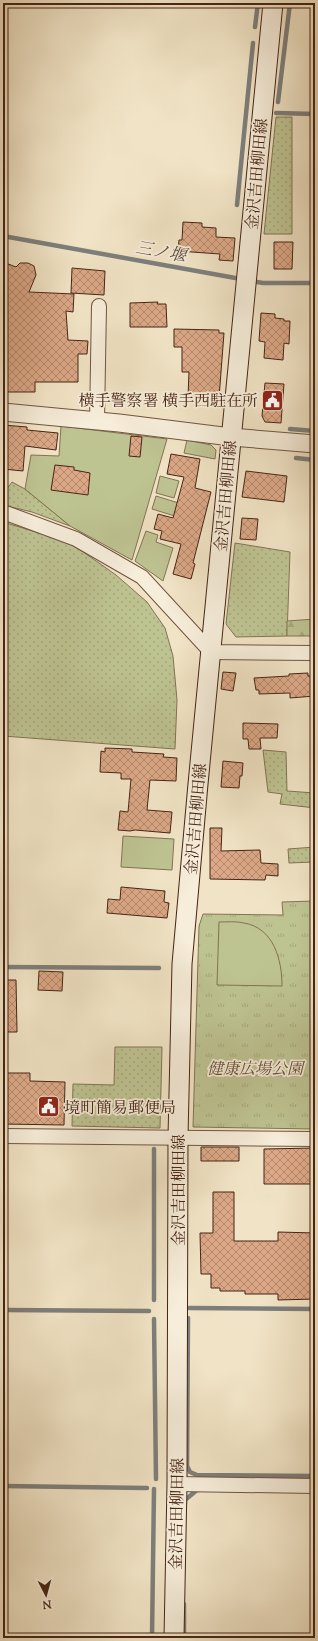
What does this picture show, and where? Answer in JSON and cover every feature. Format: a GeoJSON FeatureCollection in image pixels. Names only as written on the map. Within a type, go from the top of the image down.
{"type":"FeatureCollection","features":[{"type":"Feature","properties":{"kind":"main road","name":"金沢吉田柳田線"},"geometry":{"type":"LineString","coordinates":[[174,1638],[177,1484],[178,1137],[182,964],[273,3]]}},
{"type":"Feature","properties":{"kind":"street"},"geometry":{"type":"LineString","coordinates":[[97,421],[99,306]]}},
{"type":"Feature","properties":{"kind":"street"},"geometry":{"type":"LineString","coordinates":[[3,412],[97,421],[231,437],[315,444]]}},
{"type":"Feature","properties":{"kind":"street"},"geometry":{"type":"LineString","coordinates":[[3,512],[76,539],[142,578],[211,652],[315,653]]}},
{"type":"Feature","properties":{"kind":"street"},"geometry":{"type":"LineString","coordinates":[[3,1136],[315,1139]]}},
{"type":"Feature","properties":{"kind":"street"},"geometry":{"type":"LineString","coordinates":[[177,1484],[315,1486]]}},
{"type":"Feature","properties":{"kind":"green space"},"geometry":{"type":"Polygon","coordinates":[[[276,117],[292,117],[292,234],[264,234],[276,117]]]}},
{"type":"Feature","properties":{"kind":"green space"},"geometry":{"type":"Polygon","coordinates":[[[61,426],[167,439],[132,560],[70,526],[25,489],[31,455],[59,456],[61,426]]]}},
{"type":"Feature","properties":{"kind":"green space"},"geometry":{"type":"Polygon","coordinates":[[[187,440],[211,445],[216,450],[215,459],[184,453],[187,440]]]}},
{"type":"Feature","properties":{"kind":"green space"},"geometry":{"type":"Polygon","coordinates":[[[160,476],[179,481],[174,498],[156,493],[160,476]]]}},
{"type":"Feature","properties":{"kind":"green space"},"geometry":{"type":"Polygon","coordinates":[[[12,482],[25,489],[70,526],[32,512],[3,505],[3,494],[12,482]]]}},
{"type":"Feature","properties":{"kind":"green space"},"geometry":{"type":"Polygon","coordinates":[[[156,496],[182,504],[178,517],[152,509],[156,496]]]}},
{"type":"Feature","properties":{"kind":"green space"},"geometry":{"type":"Polygon","coordinates":[[[3,522],[69,542],[116,575],[147,602],[165,628],[173,656],[177,700],[175,749],[3,736],[3,522]]]}},
{"type":"Feature","properties":{"kind":"green space"},"geometry":{"type":"Polygon","coordinates":[[[146,531],[158,535],[156,542],[173,548],[163,581],[135,561],[146,531]]]}},
{"type":"Feature","properties":{"kind":"green space"},"geometry":{"type":"Polygon","coordinates":[[[235,543],[290,552],[287,636],[236,637],[226,624],[235,543]]]}},
{"type":"Feature","properties":{"kind":"green space"},"geometry":{"type":"Polygon","coordinates":[[[315,619],[315,636],[287,636],[287,621],[315,619]]]}},
{"type":"Feature","properties":{"kind":"green space"},"geometry":{"type":"Polygon","coordinates":[[[263,750],[286,752],[287,791],[315,793],[315,808],[280,804],[282,794],[268,792],[263,750]]]}},
{"type":"Feature","properties":{"kind":"green space"},"geometry":{"type":"Polygon","coordinates":[[[123,836],[174,839],[172,870],[121,867],[123,836]]]}},
{"type":"Feature","properties":{"kind":"green space"},"geometry":{"type":"Polygon","coordinates":[[[315,847],[315,862],[289,863],[288,849],[315,847]]]}},
{"type":"Feature","properties":{"kind":"green space","name":"健康広場公園"},"geometry":{"type":"Polygon","coordinates":[[[315,901],[315,1129],[193,1127],[199,926],[203,914],[283,915],[282,902],[315,901]]]}},
{"type":"Feature","properties":{"kind":"green space"},"geometry":{"type":"Polygon","coordinates":[[[219,922],[244,923],[263,931],[269,938],[278,956],[282,976],[282,986],[217,985],[219,922]]]}},
{"type":"Feature","properties":{"kind":"green space"},"geometry":{"type":"Polygon","coordinates":[[[115,1047],[162,1047],[160,1128],[72,1126],[73,1084],[114,1085],[115,1047]]]}},
{"type":"Feature","properties":{"kind":"building"},"geometry":{"type":"Polygon","coordinates":[[[183,222],[202,223],[202,227],[216,228],[216,237],[235,238],[233,261],[219,260],[220,254],[178,251],[179,240],[182,240],[183,222]]]}},
{"type":"Feature","properties":{"kind":"building"},"geometry":{"type":"Polygon","coordinates":[[[274,242],[293,242],[292,269],[274,269],[274,242]]]}},
{"type":"Feature","properties":{"kind":"building"},"geometry":{"type":"Polygon","coordinates":[[[3,262],[16,267],[20,263],[28,263],[34,266],[36,275],[29,292],[74,294],[73,312],[66,311],[68,340],[88,341],[87,354],[78,354],[78,382],[35,382],[35,392],[3,392],[3,262]]]}},
{"type":"Feature","properties":{"kind":"building"},"geometry":{"type":"Polygon","coordinates":[[[72,268],[105,271],[104,295],[71,293],[72,268]]]}},
{"type":"Feature","properties":{"kind":"building"},"geometry":{"type":"Polygon","coordinates":[[[158,302],[157,304],[166,304],[167,327],[130,327],[130,303],[158,302]]]}},
{"type":"Feature","properties":{"kind":"building"},"geometry":{"type":"Polygon","coordinates":[[[261,313],[275,314],[275,318],[290,321],[289,344],[284,343],[283,360],[264,358],[265,342],[259,341],[261,313]]]}},
{"type":"Feature","properties":{"kind":"building"},"geometry":{"type":"Polygon","coordinates":[[[174,329],[219,330],[219,333],[224,333],[219,398],[188,397],[189,372],[182,372],[182,347],[174,347],[174,329]]]}},
{"type":"Feature","properties":{"kind":"building","name":"横手警察署 横手西駐在所"},"geometry":{"type":"Polygon","coordinates":[[[265,383],[284,384],[281,423],[265,422],[262,416],[265,383]]]}},
{"type":"Feature","properties":{"kind":"building"},"geometry":{"type":"Polygon","coordinates":[[[3,425],[27,427],[27,430],[58,433],[56,450],[25,446],[23,471],[3,469],[3,425]]]}},
{"type":"Feature","properties":{"kind":"building"},"geometry":{"type":"Polygon","coordinates":[[[131,436],[142,437],[140,457],[129,456],[131,436]]]}},
{"type":"Feature","properties":{"kind":"building"},"geometry":{"type":"Polygon","coordinates":[[[171,454],[200,459],[195,488],[211,492],[193,563],[195,564],[191,579],[173,574],[181,544],[160,539],[162,531],[154,529],[158,514],[173,518],[184,477],[167,474],[171,454]]]}},
{"type":"Feature","properties":{"kind":"building"},"geometry":{"type":"Polygon","coordinates":[[[55,465],[74,467],[74,470],[90,473],[88,495],[51,490],[55,465]]]}},
{"type":"Feature","properties":{"kind":"building"},"geometry":{"type":"Polygon","coordinates":[[[246,471],[287,476],[284,502],[242,497],[246,471]]]}},
{"type":"Feature","properties":{"kind":"building"},"geometry":{"type":"Polygon","coordinates":[[[242,518],[258,519],[256,540],[240,539],[242,518]]]}},
{"type":"Feature","properties":{"kind":"building"},"geometry":{"type":"Polygon","coordinates":[[[223,672],[236,673],[233,691],[221,689],[223,672]]]}},
{"type":"Feature","properties":{"kind":"building"},"geometry":{"type":"Polygon","coordinates":[[[308,673],[308,676],[315,676],[315,696],[290,698],[290,693],[259,694],[259,690],[256,690],[254,678],[289,676],[289,674],[308,673]]]}},
{"type":"Feature","properties":{"kind":"building"},"geometry":{"type":"Polygon","coordinates":[[[243,723],[278,724],[277,738],[260,738],[261,749],[249,749],[248,739],[243,739],[243,723]]]}},
{"type":"Feature","properties":{"kind":"building"},"geometry":{"type":"Polygon","coordinates":[[[105,748],[132,749],[132,752],[164,754],[163,757],[177,758],[176,781],[150,780],[147,810],[172,812],[170,833],[118,830],[120,811],[128,812],[131,779],[121,779],[121,773],[100,772],[101,751],[105,752],[105,748]]]}},
{"type":"Feature","properties":{"kind":"building"},"geometry":{"type":"Polygon","coordinates":[[[223,761],[243,763],[239,788],[221,787],[223,761]]]}},
{"type":"Feature","properties":{"kind":"building"},"geometry":{"type":"Polygon","coordinates":[[[210,828],[222,828],[221,851],[260,850],[261,863],[278,864],[278,876],[266,875],[265,880],[210,879],[210,828]]]}},
{"type":"Feature","properties":{"kind":"building"},"geometry":{"type":"Polygon","coordinates":[[[121,887],[165,891],[164,902],[169,903],[167,918],[107,913],[108,899],[120,900],[121,887]]]}},
{"type":"Feature","properties":{"kind":"building"},"geometry":{"type":"Polygon","coordinates":[[[39,971],[63,972],[62,991],[38,990],[39,971]]]}},
{"type":"Feature","properties":{"kind":"building"},"geometry":{"type":"Polygon","coordinates":[[[3,980],[16,980],[17,1032],[3,1032],[3,980]]]}},
{"type":"Feature","properties":{"kind":"building"},"geometry":{"type":"Polygon","coordinates":[[[3,1073],[30,1073],[30,1081],[65,1082],[64,1125],[3,1124],[3,1073]]]}},
{"type":"Feature","properties":{"kind":"building"},"geometry":{"type":"Polygon","coordinates":[[[201,1147],[239,1147],[239,1161],[201,1161],[201,1147]]]}},
{"type":"Feature","properties":{"kind":"building"},"geometry":{"type":"Polygon","coordinates":[[[315,1148],[315,1184],[264,1184],[264,1149],[315,1148]]]}},
{"type":"Feature","properties":{"kind":"building"},"geometry":{"type":"Polygon","coordinates":[[[213,1192],[234,1192],[234,1241],[278,1241],[278,1232],[315,1233],[315,1299],[278,1300],[278,1294],[245,1294],[245,1291],[220,1291],[220,1288],[211,1288],[211,1274],[201,1274],[200,1233],[213,1233],[213,1192]]]}},
{"type":"Feature","properties":{"kind":"waterway"},"geometry":{"type":"LineString","coordinates":[[255,27],[258,3]]}},
{"type":"Feature","properties":{"kind":"waterway"},"geometry":{"type":"LineString","coordinates":[[278,102],[290,3]]}},
{"type":"Feature","properties":{"kind":"waterway"},"geometry":{"type":"LineString","coordinates":[[237,205],[253,43]]}},
{"type":"Feature","properties":{"kind":"waterway"},"geometry":{"type":"LineString","coordinates":[[276,113],[315,114]]}},
{"type":"Feature","properties":{"kind":"waterway","name":"三ノ堰"},"geometry":{"type":"LineString","coordinates":[[3,236],[241,279]]}},
{"type":"Feature","properties":{"kind":"waterway","name":"三ノ堰"},"geometry":{"type":"LineString","coordinates":[[251,281],[263,283],[315,283]]}},
{"type":"Feature","properties":{"kind":"waterway"},"geometry":{"type":"LineString","coordinates":[[290,429],[315,431]]}},
{"type":"Feature","properties":{"kind":"waterway"},"geometry":{"type":"LineString","coordinates":[[296,458],[315,460]]}},
{"type":"Feature","properties":{"kind":"waterway"},"geometry":{"type":"LineString","coordinates":[[3,967],[159,968]]}},
{"type":"Feature","properties":{"kind":"waterway"},"geometry":{"type":"LineString","coordinates":[[154,1149],[154,1300]]}},
{"type":"Feature","properties":{"kind":"waterway"},"geometry":{"type":"LineString","coordinates":[[189,1308],[315,1309]]}},
{"type":"Feature","properties":{"kind":"waterway"},"geometry":{"type":"LineString","coordinates":[[3,1310],[149,1311]]}},
{"type":"Feature","properties":{"kind":"waterway"},"geometry":{"type":"LineString","coordinates":[[188,1318],[187,1466],[190,1472],[197,1475],[315,1476]]}},
{"type":"Feature","properties":{"kind":"waterway"},"geometry":{"type":"LineString","coordinates":[[154,1319],[156,1479]]}},
{"type":"Feature","properties":{"kind":"waterway"},"geometry":{"type":"LineString","coordinates":[[3,1486],[147,1488]]}},
{"type":"Feature","properties":{"kind":"waterway"},"geometry":{"type":"LineString","coordinates":[[152,1638],[154,1489]]}},
{"type":"Feature","properties":{"kind":"waterway"},"geometry":{"type":"LineString","coordinates":[[185,1504],[185,1500],[199,1490]]}},
{"type":"Feature","properties":{"kind":"waterway"},"geometry":{"type":"LineString","coordinates":[[184,1604],[184,1638]]}},
{"type":"Feature","properties":{"kind":"place","name":"横手警察署 横手西駐在所"},"geometry":{"type":"Point","coordinates":[273,400]}},
{"type":"Feature","properties":{"kind":"place","name":"境町簡易郵便局"},"geometry":{"type":"Point","coordinates":[49,1107]}}]}
